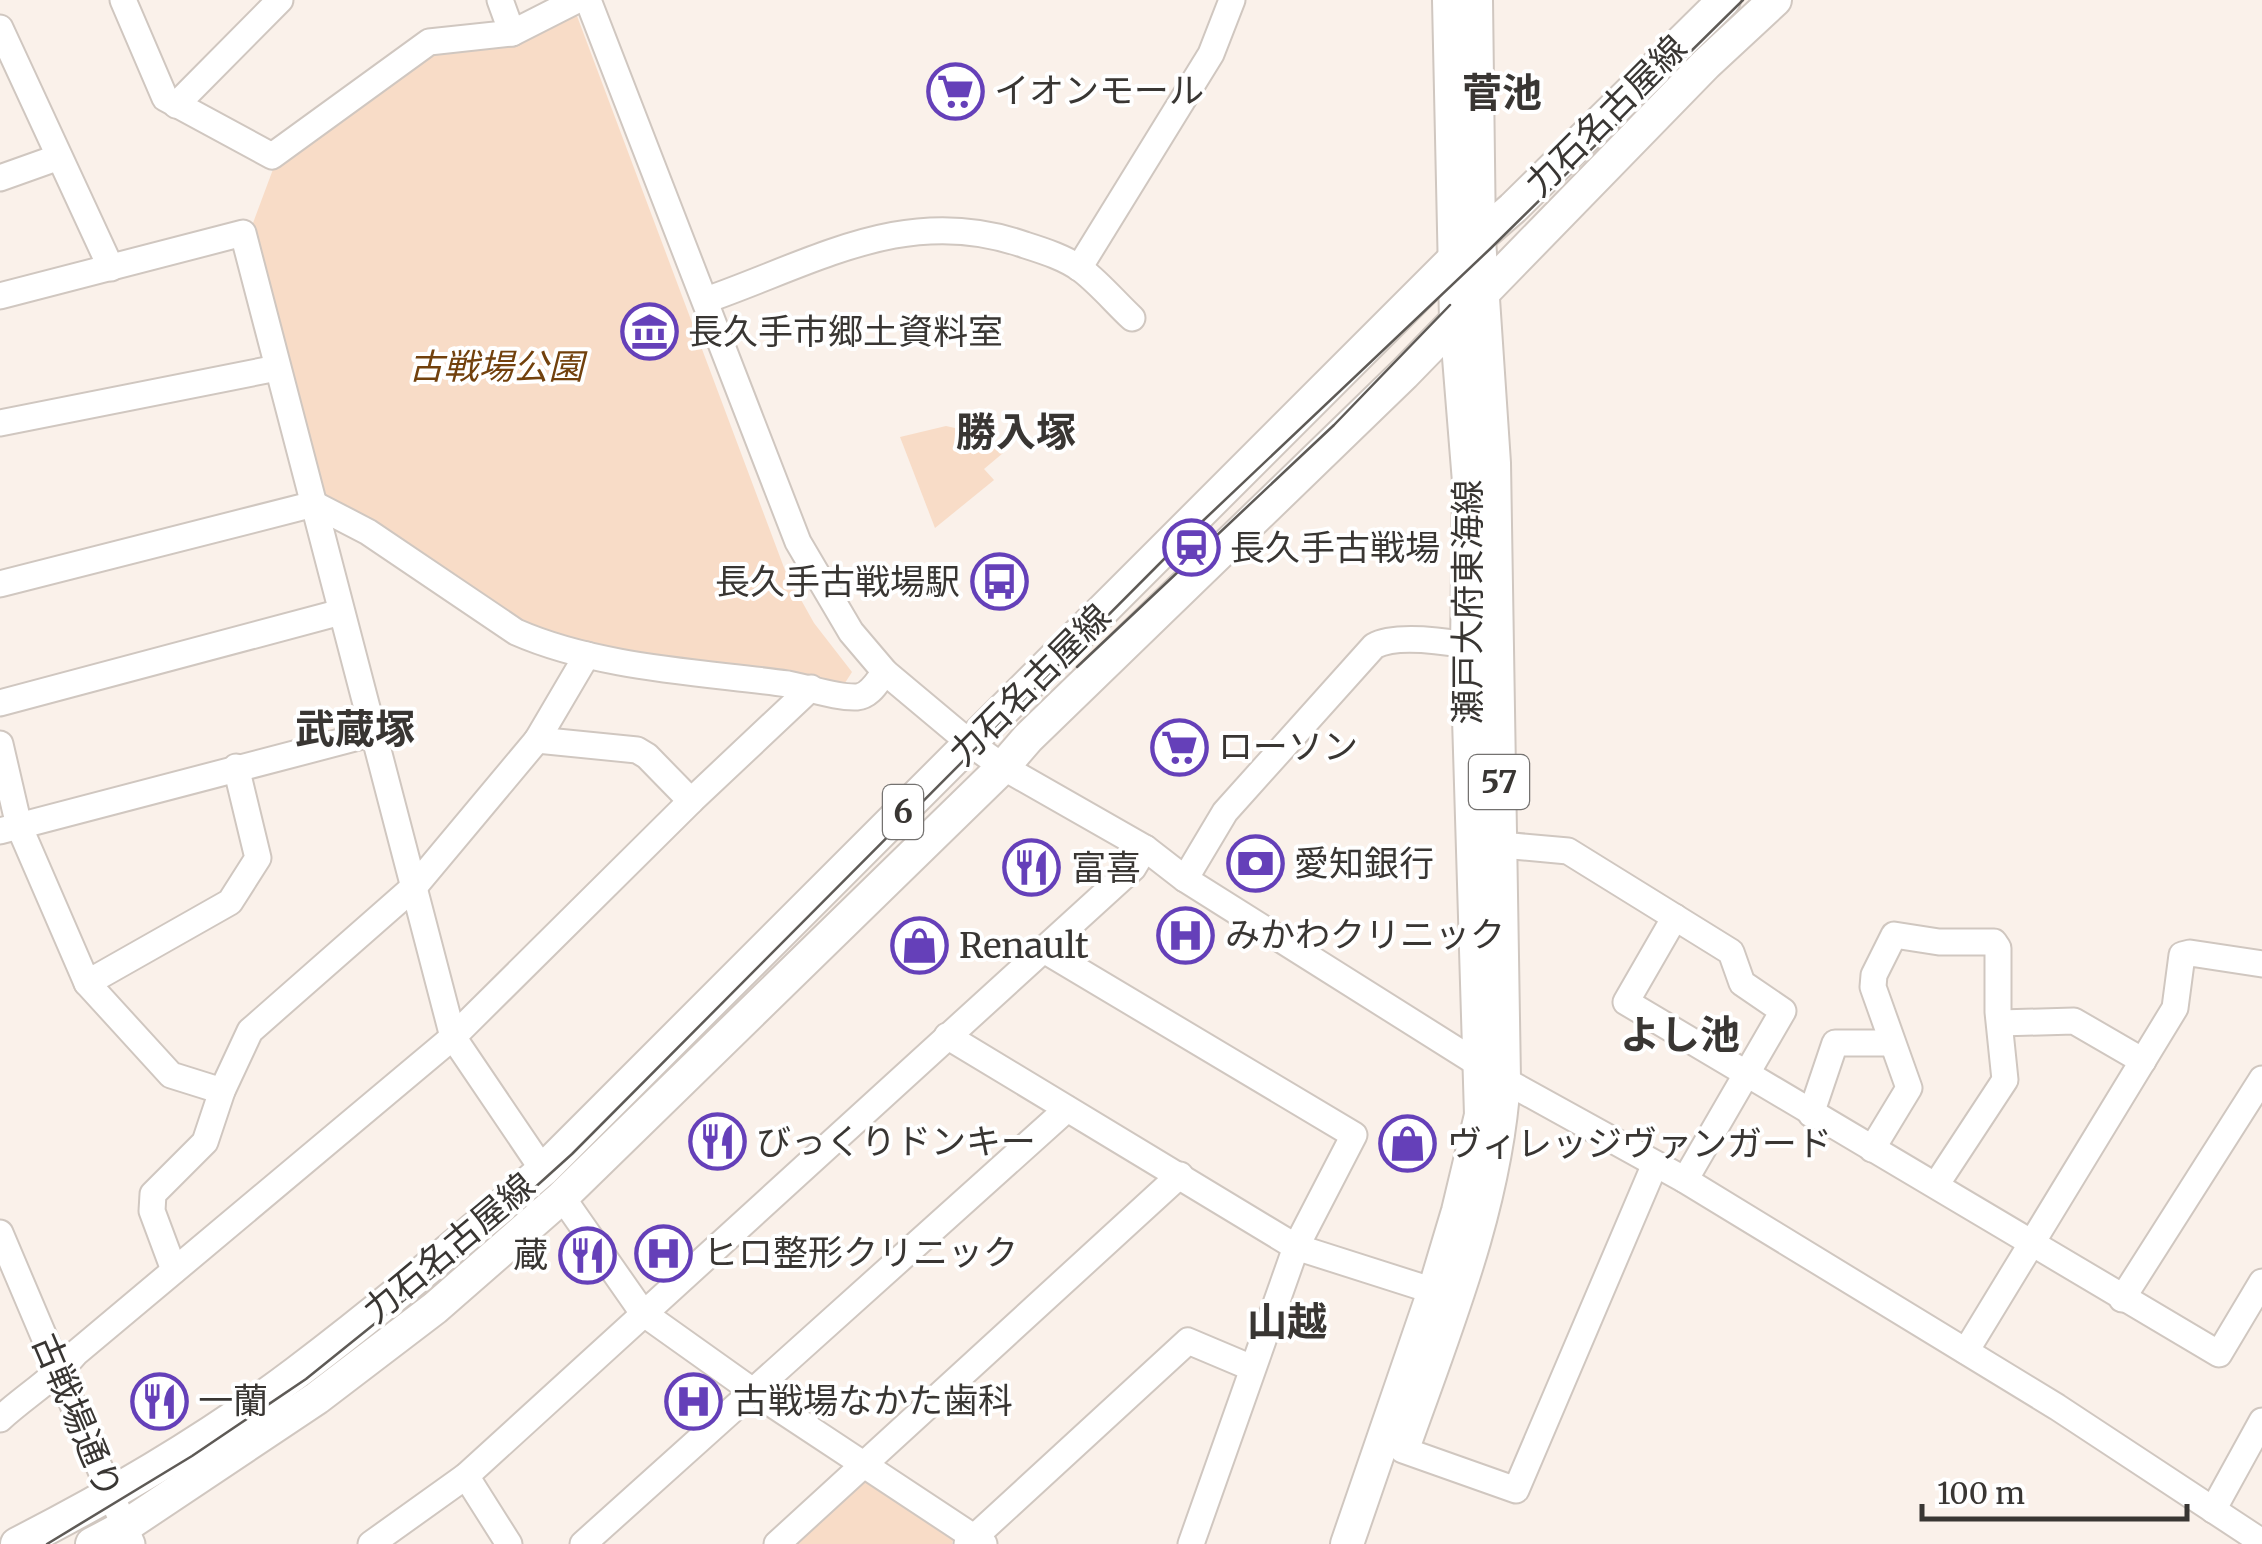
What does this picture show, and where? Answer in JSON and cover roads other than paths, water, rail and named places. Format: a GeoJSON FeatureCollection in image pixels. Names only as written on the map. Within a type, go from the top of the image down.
{"type":"FeatureCollection","features":[{"type":"Feature","properties":{"kind":"main road","name":"瀬戸大府東海線"},"geometry":{"type":"LineString","coordinates":[[1347,1544],[1434,1291],[1492,1072],[1502,845],[1494,463],[1483,294],[1467,249],[1450,0]]}},
{"type":"Feature","properties":{"kind":"main road","name":"瀬戸大府東海線"},"geometry":{"type":"LineString","coordinates":[[1370,1544],[1483,1216],[1501,1127],[1473,931],[1468,482],[1456,320],[1467,249],[1476,0]]}},
{"type":"Feature","properties":{"kind":"main road","name":"力石名古屋線"},"geometry":{"type":"LineString","coordinates":[[92,1544],[128,1536],[434,1308],[971,744],[1467,249],[1724,0]]}},
{"type":"Feature","properties":{"kind":"main road","name":"力石名古屋線"},"geometry":{"type":"LineString","coordinates":[[17,1544],[110,1493],[294,1375],[429,1267],[552,1183],[1002,767],[1404,374],[1706,64],[1775,0]]}},
{"type":"Feature","properties":{"kind":"street"},"geometry":{"type":"LineString","coordinates":[[123,0],[165,98],[272,156],[429,42],[512,33],[577,0]]}},
{"type":"Feature","properties":{"kind":"street"},"geometry":{"type":"LineString","coordinates":[[176,105],[280,0]]}},
{"type":"Feature","properties":{"kind":"street"},"geometry":{"type":"LineString","coordinates":[[500,0],[512,33]]}},
{"type":"Feature","properties":{"kind":"street"},"geometry":{"type":"LineString","coordinates":[[588,0],[798,542],[851,632],[885,672],[1002,767],[1145,848],[1186,879],[1492,1072],[1684,1180],[1966,1351],[2132,1454],[2262,1542]]}},
{"type":"Feature","properties":{"kind":"street"},"geometry":{"type":"LineString","coordinates":[[1079,268],[1212,54],[1232,0]]}},
{"type":"Feature","properties":{"kind":"street"},"geometry":{"type":"LineString","coordinates":[[0,30],[112,268]]}},
{"type":"Feature","properties":{"kind":"street"},"geometry":{"type":"LineString","coordinates":[[0,178],[59,157]]}},
{"type":"Feature","properties":{"kind":"street"},"geometry":{"type":"LineString","coordinates":[[706,300],[860,242],[942,228],[1017,242],[1079,268],[1132,318]]}},
{"type":"Feature","properties":{"kind":"street"},"geometry":{"type":"LineString","coordinates":[[0,296],[244,233],[454,1037],[643,1313],[975,1542],[1188,1342],[1252,1368]]}},
{"type":"Feature","properties":{"kind":"street"},"geometry":{"type":"LineString","coordinates":[[0,423],[277,368]]}},
{"type":"Feature","properties":{"kind":"street"},"geometry":{"type":"LineString","coordinates":[[0,584],[314,504],[368,532],[516,632],[588,655],[854,698],[866,695],[885,672]]}},
{"type":"Feature","properties":{"kind":"street"},"geometry":{"type":"LineString","coordinates":[[0,703],[341,612]]}},
{"type":"Feature","properties":{"kind":"street"},"geometry":{"type":"LineString","coordinates":[[1186,879],[1225,812],[1374,646],[1384,641],[1467,645]]}},
{"type":"Feature","properties":{"kind":"street"},"geometry":{"type":"LineString","coordinates":[[174,1270],[152,1211],[153,1194],[205,1142],[243,1040],[415,886],[538,740],[588,655]]}},
{"type":"Feature","properties":{"kind":"street"},"geometry":{"type":"LineString","coordinates":[[0,1419],[29,1392],[59,1374],[76,1353],[454,1037],[690,801],[810,688]]}},
{"type":"Feature","properties":{"kind":"street"},"geometry":{"type":"LineString","coordinates":[[10,828],[374,734]]}},
{"type":"Feature","properties":{"kind":"street"},"geometry":{"type":"LineString","coordinates":[[538,740],[638,750],[690,801]]}},
{"type":"Feature","properties":{"kind":"street"},"geometry":{"type":"LineString","coordinates":[[0,744],[10,828],[86,983],[170,1076],[222,1091]]}},
{"type":"Feature","properties":{"kind":"street"},"geometry":{"type":"LineString","coordinates":[[86,983],[230,902],[258,858],[236,767]]}},
{"type":"Feature","properties":{"kind":"street"},"geometry":{"type":"LineString","coordinates":[[1502,845],[1568,851],[1732,952],[1742,983],[1783,1011],[1684,1180]]}},
{"type":"Feature","properties":{"kind":"street"},"geometry":{"type":"LineString","coordinates":[[371,1544],[466,1476],[1133,868],[1145,848]]}},
{"type":"Feature","properties":{"kind":"street"},"geometry":{"type":"LineString","coordinates":[[1675,917],[1626,1002],[2220,1354],[2259,1294]]}},
{"type":"Feature","properties":{"kind":"street"},"geometry":{"type":"LineString","coordinates":[[1872,1149],[1909,1088],[1873,988],[1874,975],[1894,935],[1939,942],[1994,942],[1998,948],[2005,1080],[1936,1185]]}},
{"type":"Feature","properties":{"kind":"street"},"geometry":{"type":"LineString","coordinates":[[1044,950],[1354,1135],[1296,1248],[1191,1544]]}},
{"type":"Feature","properties":{"kind":"street"},"geometry":{"type":"LineString","coordinates":[[1966,1351],[2175,1008],[2182,955],[2262,964]]}},
{"type":"Feature","properties":{"kind":"street"},"geometry":{"type":"LineString","coordinates":[[2000,1023],[2074,1021],[2143,1061]]}},
{"type":"Feature","properties":{"kind":"street"},"geometry":{"type":"LineString","coordinates":[[947,1036],[1296,1248],[1434,1291]]}},
{"type":"Feature","properties":{"kind":"street"},"geometry":{"type":"LineString","coordinates":[[1812,1114],[1835,1043],[1892,1043]]}},
{"type":"Feature","properties":{"kind":"street"},"geometry":{"type":"LineString","coordinates":[[2122,1298],[2262,1079]]}},
{"type":"Feature","properties":{"kind":"street"},"geometry":{"type":"LineString","coordinates":[[583,1544],[1067,1109]]}},
{"type":"Feature","properties":{"kind":"street"},"geometry":{"type":"LineString","coordinates":[[1402,1450],[1516,1490],[1655,1164]]}},
{"type":"Feature","properties":{"kind":"street"},"geometry":{"type":"LineString","coordinates":[[777,1544],[1180,1175]]}},
{"type":"Feature","properties":{"kind":"street","name":"古戦場通り"},"geometry":{"type":"LineString","coordinates":[[0,1233],[128,1536]]}},
{"type":"Feature","properties":{"kind":"street"},"geometry":{"type":"LineString","coordinates":[[2213,1510],[2262,1421]]}},
{"type":"Feature","properties":{"kind":"street"},"geometry":{"type":"LineString","coordinates":[[466,1476],[509,1544]]}},
{"type":"Feature","properties":{"kind":"tram line"},"geometry":{"type":"LineString","coordinates":[[47,1544],[192,1456],[306,1379],[460,1255],[572,1154],[1189,534],[1491,248],[1743,0]]}},
{"type":"Feature","properties":{"kind":"tram line"},"geometry":{"type":"LineString","coordinates":[[1077,667],[1334,425],[1450,305]]}},
{"type":"Feature","properties":{"kind":"place","name":"イオンモール"},"geometry":{"type":"Point","coordinates":[955,91]}},
{"type":"Feature","properties":{"kind":"place","name":"長久手市郷土資料室"},"geometry":{"type":"Point","coordinates":[649,332]}},
{"type":"Feature","properties":{"kind":"place","name":"長久手古戦場"},"geometry":{"type":"Point","coordinates":[1191,548]}},
{"type":"Feature","properties":{"kind":"place","name":"長久手古戦場駅"},"geometry":{"type":"Point","coordinates":[999,582]}},
{"type":"Feature","properties":{"kind":"place","name":"ローソン"},"geometry":{"type":"Point","coordinates":[1179,747]}},
{"type":"Feature","properties":{"kind":"place","name":"愛知銀行"},"geometry":{"type":"Point","coordinates":[1255,864]}},
{"type":"Feature","properties":{"kind":"place","name":"富喜"},"geometry":{"type":"Point","coordinates":[1032,868]}},
{"type":"Feature","properties":{"kind":"place","name":"みかわクリニック"},"geometry":{"type":"Point","coordinates":[1186,935]}},
{"type":"Feature","properties":{"kind":"place","name":"Renault"},"geometry":{"type":"Point","coordinates":[920,946]}},
{"type":"Feature","properties":{"kind":"place","name":"びっくりドンキー"},"geometry":{"type":"Point","coordinates":[717,1142]}},
{"type":"Feature","properties":{"kind":"place","name":"ヴィレッジヴァンガード"},"geometry":{"type":"Point","coordinates":[1408,1144]}},
{"type":"Feature","properties":{"kind":"place","name":"ヒロ整形クリニック"},"geometry":{"type":"Point","coordinates":[664,1253]}},
{"type":"Feature","properties":{"kind":"place","name":"蔵"},"geometry":{"type":"Point","coordinates":[587,1255]}},
{"type":"Feature","properties":{"kind":"place","name":"一蘭"},"geometry":{"type":"Point","coordinates":[159,1401]}},
{"type":"Feature","properties":{"kind":"place","name":"古戦場なかた歯科"},"geometry":{"type":"Point","coordinates":[694,1401]}},
{"type":"Feature","properties":{"kind":"district","name":"菅池"},"geometry":{"type":"Point","coordinates":[1502,93]}},
{"type":"Feature","properties":{"kind":"district","name":"勝入塚"},"geometry":{"type":"Point","coordinates":[1016,432]}},
{"type":"Feature","properties":{"kind":"district","name":"武蔵塚"},"geometry":{"type":"Point","coordinates":[355,729]}},
{"type":"Feature","properties":{"kind":"district","name":"よし池"},"geometry":{"type":"Point","coordinates":[1680,1035]}},
{"type":"Feature","properties":{"kind":"district","name":"山越"},"geometry":{"type":"Point","coordinates":[1287,1322]}},
{"type":"Feature","properties":{"kind":"park label","name":"古戦場公園"},"geometry":{"type":"Point","coordinates":[496,367]}}]}
